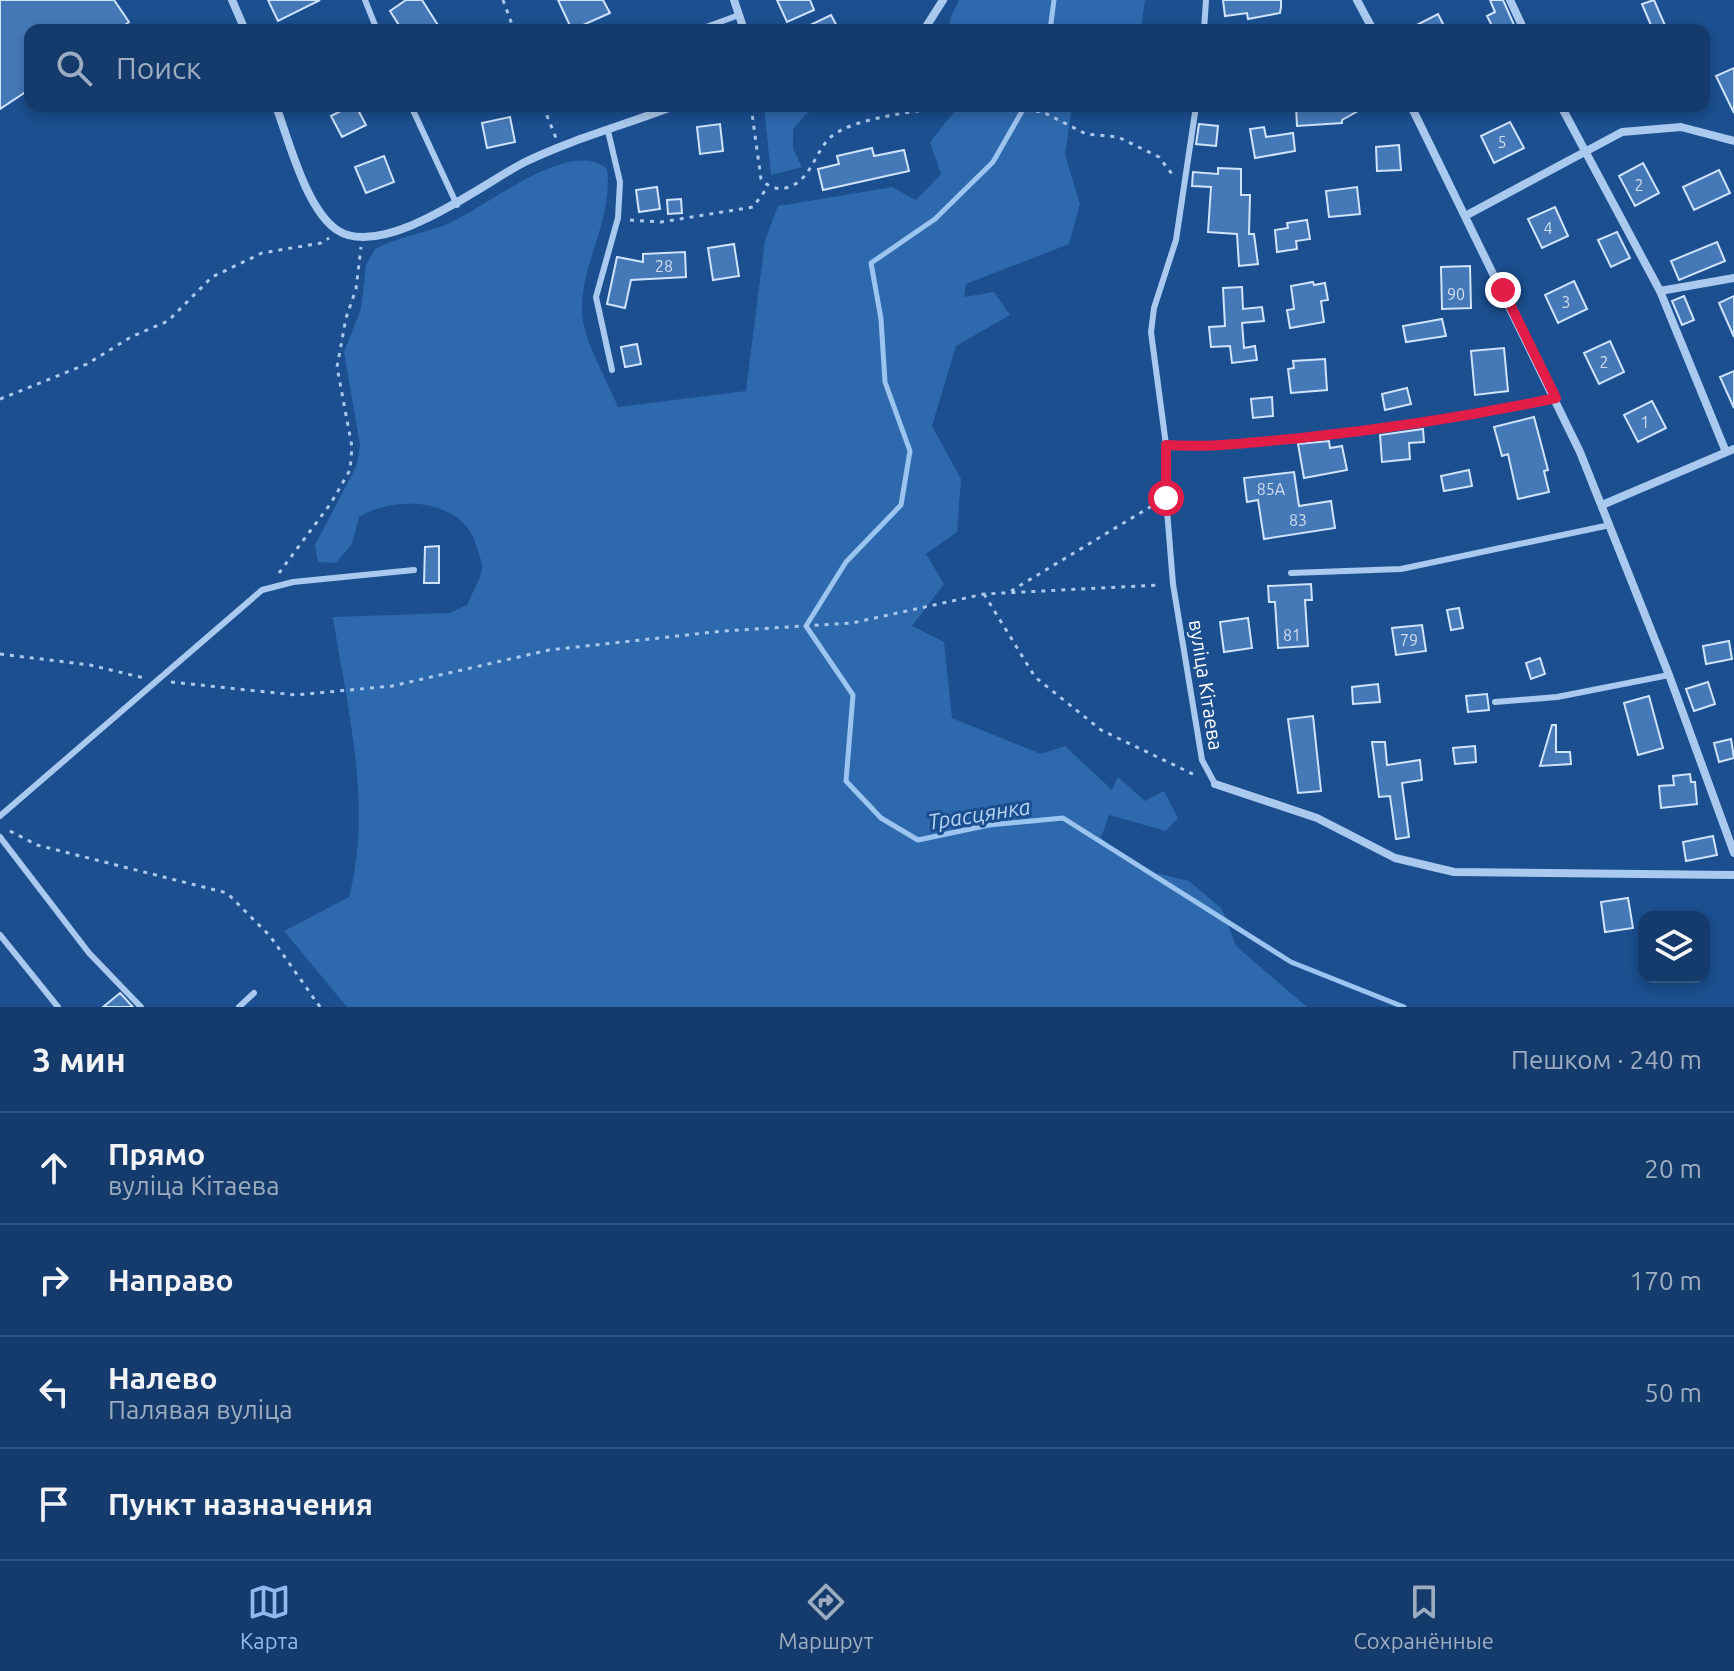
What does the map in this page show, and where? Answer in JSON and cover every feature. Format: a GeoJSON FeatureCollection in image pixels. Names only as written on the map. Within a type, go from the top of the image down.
{"type":"FeatureCollection","features":[{"type":"Feature","properties":{"kind":"street"},"geometry":{"type":"LineString","coordinates":[[232,0],[242,24]]}},
{"type":"Feature","properties":{"kind":"street"},"geometry":{"type":"LineString","coordinates":[[734,0],[742,24]]}},
{"type":"Feature","properties":{"kind":"street"},"geometry":{"type":"LineString","coordinates":[[928,24],[943,0]]}},
{"type":"Feature","properties":{"kind":"street"},"geometry":{"type":"LineString","coordinates":[[1357,0],[1370,24]]}},
{"type":"Feature","properties":{"kind":"street"},"geometry":{"type":"LineString","coordinates":[[1514,1],[1522,24]]}},
{"type":"Feature","properties":{"kind":"street"},"geometry":{"type":"LineString","coordinates":[[278,112],[318,213],[339,232],[363,235],[417,223],[457,205],[525,162],[658,112]]}},
{"type":"Feature","properties":{"kind":"street"},"geometry":{"type":"LineString","coordinates":[[1414,112],[1556,398],[1669,675],[1734,853]]}},
{"type":"Feature","properties":{"kind":"street"},"geometry":{"type":"LineString","coordinates":[[1564,112],[1660,291],[1730,451],[1602,505]]}},
{"type":"Feature","properties":{"kind":"street"},"geometry":{"type":"LineString","coordinates":[[1467,215],[1622,132],[1681,127],[1732,138]]}},
{"type":"Feature","properties":{"kind":"street"},"geometry":{"type":"LineString","coordinates":[[1660,291],[1734,278]]}},
{"type":"Feature","properties":{"kind":"street"},"geometry":{"type":"LineString","coordinates":[[1215,784],[1317,818],[1395,858],[1454,872],[1734,875]]}},
{"type":"Feature","properties":{"kind":"lane"},"geometry":{"type":"LineString","coordinates":[[365,0],[375,24]]}},
{"type":"Feature","properties":{"kind":"lane"},"geometry":{"type":"LineString","coordinates":[[1204,24],[1206,0]]}},
{"type":"Feature","properties":{"kind":"lane"},"geometry":{"type":"LineString","coordinates":[[714,24],[739,15]]}},
{"type":"Feature","properties":{"kind":"lane"},"geometry":{"type":"LineString","coordinates":[[414,112],[457,205]]}},
{"type":"Feature","properties":{"kind":"lane","name":"вуліца Кітаева"},"geometry":{"type":"LineString","coordinates":[[1195,112],[1176,240],[1154,308],[1151,332],[1166,445],[1166,498],[1173,584],[1202,760],[1215,784]]}},
{"type":"Feature","properties":{"kind":"lane"},"geometry":{"type":"LineString","coordinates":[[608,131],[620,182],[618,218],[596,297],[612,370]]}},
{"type":"Feature","properties":{"kind":"lane"},"geometry":{"type":"LineString","coordinates":[[1166,445],[1204,447],[1338,434],[1459,419],[1556,398]]}},
{"type":"Feature","properties":{"kind":"lane"},"geometry":{"type":"LineString","coordinates":[[1291,573],[1401,569],[1610,525]]}},
{"type":"Feature","properties":{"kind":"lane"},"geometry":{"type":"LineString","coordinates":[[0,816],[262,590],[293,582],[414,570]]}},
{"type":"Feature","properties":{"kind":"lane"},"geometry":{"type":"LineString","coordinates":[[1495,702],[1557,697],[1669,675]]}},
{"type":"Feature","properties":{"kind":"lane"},"geometry":{"type":"LineString","coordinates":[[0,837],[89,953],[141,1007]]}},
{"type":"Feature","properties":{"kind":"lane"},"geometry":{"type":"LineString","coordinates":[[0,935],[58,1007]]}},
{"type":"Feature","properties":{"kind":"lane"},"geometry":{"type":"LineString","coordinates":[[239,1007],[254,993]]}},
{"type":"Feature","properties":{"kind":"path"},"geometry":{"type":"LineString","coordinates":[[503,0],[512,24]]}},
{"type":"Feature","properties":{"kind":"path"},"geometry":{"type":"LineString","coordinates":[[545,112],[560,149]]}},
{"type":"Feature","properties":{"kind":"path"},"geometry":{"type":"LineString","coordinates":[[752,112],[761,179],[768,187],[790,187],[804,177],[833,134],[854,125],[921,112]]}},
{"type":"Feature","properties":{"kind":"path"},"geometry":{"type":"LineString","coordinates":[[1043,112],[1086,134],[1118,137],[1159,157],[1182,187]]}},
{"type":"Feature","properties":{"kind":"path"},"geometry":{"type":"LineString","coordinates":[[618,218],[661,222],[753,207],[768,187]]}},
{"type":"Feature","properties":{"kind":"path"},"geometry":{"type":"LineString","coordinates":[[0,399],[87,364],[131,337],[168,321],[212,277],[262,253],[321,243],[339,232]]}},
{"type":"Feature","properties":{"kind":"path"},"geometry":{"type":"LineString","coordinates":[[262,590],[282,570],[331,503],[350,470],[352,447],[337,367],[346,318],[356,289],[363,235]]}},
{"type":"Feature","properties":{"kind":"path"},"geometry":{"type":"LineString","coordinates":[[1008,593],[1166,498]]}},
{"type":"Feature","properties":{"kind":"path"},"geometry":{"type":"LineString","coordinates":[[0,654],[90,665],[154,681],[296,695],[392,686],[549,650],[723,631],[852,623],[984,594],[1173,584]]}},
{"type":"Feature","properties":{"kind":"path"},"geometry":{"type":"LineString","coordinates":[[984,594],[1035,677],[1101,730],[1215,784]]}},
{"type":"Feature","properties":{"kind":"path"},"geometry":{"type":"LineString","coordinates":[[0,825],[37,845],[126,870],[227,893],[270,936],[320,1007]]}},
{"type":"Feature","properties":{"kind":"shaded area"},"geometry":{"type":"Polygon","coordinates":[[[959,0],[1145,0],[1142,24],[950,24],[959,0]]]}},
{"type":"Feature","properties":{"kind":"shaded area"},"geometry":{"type":"Polygon","coordinates":[[[765,112],[811,112],[793,129],[793,149],[802,167],[771,175],[765,112]]]}},
{"type":"Feature","properties":{"kind":"shaded area"},"geometry":{"type":"Polygon","coordinates":[[[954,112],[1071,112],[1065,155],[1080,204],[1069,244],[966,284],[964,297],[994,292],[1010,315],[956,346],[932,426],[961,479],[957,532],[926,554],[944,584],[912,626],[944,642],[952,718],[1041,754],[1065,746],[1112,790],[1118,777],[1145,801],[1164,791],[1178,818],[1166,831],[1109,815],[1101,838],[1139,869],[1189,881],[1222,909],[1236,946],[1307,1007],[347,1007],[284,931],[349,897],[356,862],[359,827],[355,757],[333,617],[450,613],[467,605],[482,570],[469,529],[457,518],[426,505],[408,504],[390,505],[359,517],[352,544],[336,563],[318,562],[315,545],[357,465],[360,445],[344,352],[361,309],[366,265],[375,249],[445,225],[550,168],[591,161],[607,169],[608,189],[584,284],[583,321],[593,353],[618,407],[746,391],[765,240],[778,206],[892,187],[916,200],[941,174],[930,142],[954,112]]]}},
{"type":"Feature","properties":{"kind":"building"},"geometry":{"type":"Polygon","coordinates":[[[0,0],[114,0],[129,22],[126,24],[24,24],[24,93],[0,109],[0,0]]]}},
{"type":"Feature","properties":{"kind":"building"},"geometry":{"type":"Polygon","coordinates":[[[268,0],[320,0],[278,21],[268,0]]]}},
{"type":"Feature","properties":{"kind":"building"},"geometry":{"type":"Polygon","coordinates":[[[406,0],[422,0],[437,24],[398,24],[390,11],[406,0]]]}},
{"type":"Feature","properties":{"kind":"building"},"geometry":{"type":"Polygon","coordinates":[[[558,0],[603,0],[610,13],[585,24],[569,24],[558,0]]]}},
{"type":"Feature","properties":{"kind":"building"},"geometry":{"type":"Polygon","coordinates":[[[777,0],[810,0],[814,10],[787,22],[777,0]]]}},
{"type":"Feature","properties":{"kind":"building"},"geometry":{"type":"Polygon","coordinates":[[[1223,0],[1281,0],[1280,13],[1248,19],[1247,13],[1225,16],[1223,0]]]}},
{"type":"Feature","properties":{"kind":"building"},"geometry":{"type":"Polygon","coordinates":[[[1490,0],[1503,0],[1514,24],[1491,24],[1487,16],[1495,12],[1490,0]]]}},
{"type":"Feature","properties":{"kind":"building"},"geometry":{"type":"Polygon","coordinates":[[[1654,0],[1664,24],[1650,24],[1642,4],[1654,0]]]}},
{"type":"Feature","properties":{"kind":"building"},"geometry":{"type":"Polygon","coordinates":[[[1438,14],[1443,24],[1419,24],[1438,14]]]}},
{"type":"Feature","properties":{"kind":"building"},"geometry":{"type":"Polygon","coordinates":[[[831,15],[836,24],[812,24],[831,15]]]}},
{"type":"Feature","properties":{"kind":"building"},"geometry":{"type":"Polygon","coordinates":[[[1734,68],[1734,113],[1716,76],[1734,68]]]}},
{"type":"Feature","properties":{"kind":"building"},"geometry":{"type":"Polygon","coordinates":[[[339,112],[359,112],[366,125],[342,137],[331,116],[339,112]]]}},
{"type":"Feature","properties":{"kind":"building"},"geometry":{"type":"Polygon","coordinates":[[[1296,112],[1356,112],[1342,123],[1297,126],[1296,112]]]}},
{"type":"Feature","properties":{"kind":"building"},"geometry":{"type":"Polygon","coordinates":[[[510,117],[515,142],[487,148],[482,123],[510,117]]]}},
{"type":"Feature","properties":{"kind":"building"},"geometry":{"type":"Polygon","coordinates":[[[1510,122],[1524,148],[1494,163],[1481,136],[1510,122]]]}},
{"type":"Feature","properties":{"kind":"building"},"geometry":{"type":"Polygon","coordinates":[[[720,124],[723,151],[700,154],[697,127],[720,124]]]}},
{"type":"Feature","properties":{"kind":"building"},"geometry":{"type":"Polygon","coordinates":[[[1199,124],[1218,126],[1216,146],[1196,144],[1199,124]]]}},
{"type":"Feature","properties":{"kind":"building"},"geometry":{"type":"Polygon","coordinates":[[[1264,127],[1266,137],[1293,133],[1295,151],[1255,158],[1250,129],[1264,127]]]}},
{"type":"Feature","properties":{"kind":"building"},"geometry":{"type":"Polygon","coordinates":[[[1399,145],[1401,170],[1377,171],[1376,147],[1399,145]]]}},
{"type":"Feature","properties":{"kind":"building"},"geometry":{"type":"Polygon","coordinates":[[[872,148],[874,156],[904,150],[909,171],[823,190],[818,169],[839,164],[837,156],[872,148]]]}},
{"type":"Feature","properties":{"kind":"building"},"geometry":{"type":"Polygon","coordinates":[[[384,156],[394,182],[366,193],[355,167],[384,156]]]}},
{"type":"Feature","properties":{"kind":"building"},"geometry":{"type":"Polygon","coordinates":[[[1643,163],[1659,193],[1635,206],[1619,176],[1643,163]]]}},
{"type":"Feature","properties":{"kind":"building"},"geometry":{"type":"Polygon","coordinates":[[[1218,168],[1241,169],[1241,195],[1250,195],[1249,234],[1254,234],[1258,264],[1239,266],[1237,234],[1208,232],[1211,187],[1192,186],[1193,172],[1218,174],[1218,168]]]}},
{"type":"Feature","properties":{"kind":"building"},"geometry":{"type":"Polygon","coordinates":[[[1719,170],[1730,193],[1694,210],[1683,187],[1719,170]]]}},
{"type":"Feature","properties":{"kind":"building"},"geometry":{"type":"Polygon","coordinates":[[[657,187],[660,209],[639,212],[636,190],[657,187]]]}},
{"type":"Feature","properties":{"kind":"building"},"geometry":{"type":"Polygon","coordinates":[[[1357,187],[1360,214],[1329,217],[1326,191],[1357,187]]]}},
{"type":"Feature","properties":{"kind":"building"},"geometry":{"type":"Polygon","coordinates":[[[681,199],[682,213],[668,214],[667,200],[681,199]]]}},
{"type":"Feature","properties":{"kind":"building"},"geometry":{"type":"Polygon","coordinates":[[[1555,207],[1568,236],[1542,248],[1528,219],[1555,207]]]}},
{"type":"Feature","properties":{"kind":"building"},"geometry":{"type":"Polygon","coordinates":[[[1307,220],[1310,239],[1296,241],[1297,249],[1277,252],[1275,230],[1288,228],[1287,223],[1307,220]]]}},
{"type":"Feature","properties":{"kind":"building"},"geometry":{"type":"Polygon","coordinates":[[[1617,232],[1630,258],[1611,267],[1598,240],[1617,232]]]}},
{"type":"Feature","properties":{"kind":"building"},"geometry":{"type":"Polygon","coordinates":[[[1717,242],[1725,261],[1679,280],[1671,261],[1717,242]]]}},
{"type":"Feature","properties":{"kind":"building"},"geometry":{"type":"Polygon","coordinates":[[[734,244],[739,276],[713,280],[708,248],[734,244]]]}},
{"type":"Feature","properties":{"kind":"building"},"geometry":{"type":"Polygon","coordinates":[[[685,252],[686,277],[631,280],[625,308],[607,304],[617,257],[643,262],[643,254],[685,252]]]}},
{"type":"Feature","properties":{"kind":"building"},"geometry":{"type":"Polygon","coordinates":[[[1470,266],[1471,308],[1442,309],[1441,267],[1470,266]]]}},
{"type":"Feature","properties":{"kind":"building"},"geometry":{"type":"Polygon","coordinates":[[[1574,281],[1587,309],[1558,323],[1545,295],[1574,281]]]}},
{"type":"Feature","properties":{"kind":"building"},"geometry":{"type":"Polygon","coordinates":[[[1313,282],[1314,285],[1325,283],[1328,300],[1321,301],[1324,322],[1290,328],[1287,310],[1294,309],[1291,286],[1313,282]]]}},
{"type":"Feature","properties":{"kind":"building"},"geometry":{"type":"Polygon","coordinates":[[[1242,287],[1243,309],[1262,307],[1264,321],[1242,323],[1244,348],[1255,346],[1257,360],[1232,363],[1230,346],[1211,347],[1209,327],[1225,326],[1223,288],[1242,287]]]}},
{"type":"Feature","properties":{"kind":"building"},"geometry":{"type":"Polygon","coordinates":[[[1684,296],[1694,320],[1682,325],[1672,301],[1684,296]]]}},
{"type":"Feature","properties":{"kind":"building"},"geometry":{"type":"Polygon","coordinates":[[[1734,296],[1734,337],[1719,303],[1734,296]]]}},
{"type":"Feature","properties":{"kind":"building"},"geometry":{"type":"Polygon","coordinates":[[[1442,319],[1446,336],[1406,342],[1403,326],[1442,319]]]}},
{"type":"Feature","properties":{"kind":"building"},"geometry":{"type":"Polygon","coordinates":[[[1610,341],[1624,372],[1599,384],[1584,353],[1610,341]]]}},
{"type":"Feature","properties":{"kind":"building"},"geometry":{"type":"Polygon","coordinates":[[[637,344],[641,364],[625,367],[621,347],[637,344]]]}},
{"type":"Feature","properties":{"kind":"building"},"geometry":{"type":"Polygon","coordinates":[[[1504,348],[1508,391],[1475,395],[1471,351],[1504,348]]]}},
{"type":"Feature","properties":{"kind":"building"},"geometry":{"type":"Polygon","coordinates":[[[1325,359],[1327,390],[1291,393],[1288,369],[1294,368],[1293,361],[1325,359]]]}},
{"type":"Feature","properties":{"kind":"building"},"geometry":{"type":"Polygon","coordinates":[[[1734,371],[1734,408],[1720,377],[1734,371]]]}},
{"type":"Feature","properties":{"kind":"building"},"geometry":{"type":"Polygon","coordinates":[[[1407,388],[1411,404],[1385,410],[1382,394],[1407,388]]]}},
{"type":"Feature","properties":{"kind":"building"},"geometry":{"type":"Polygon","coordinates":[[[1272,397],[1273,416],[1253,418],[1251,399],[1272,397]]]}},
{"type":"Feature","properties":{"kind":"building"},"geometry":{"type":"Polygon","coordinates":[[[1652,401],[1666,428],[1638,442],[1624,415],[1652,401]]]}},
{"type":"Feature","properties":{"kind":"building"},"geometry":{"type":"Polygon","coordinates":[[[1534,417],[1548,470],[1544,471],[1549,492],[1518,499],[1508,454],[1502,456],[1494,427],[1534,417]]]}},
{"type":"Feature","properties":{"kind":"building"},"geometry":{"type":"Polygon","coordinates":[[[1423,429],[1424,442],[1409,443],[1410,459],[1382,462],[1380,435],[1423,429]]]}},
{"type":"Feature","properties":{"kind":"building"},"geometry":{"type":"Polygon","coordinates":[[[1329,441],[1330,448],[1342,446],[1347,470],[1304,478],[1298,444],[1329,441]]]}},
{"type":"Feature","properties":{"kind":"building"},"geometry":{"type":"Polygon","coordinates":[[[1469,470],[1472,486],[1444,491],[1441,476],[1469,470]]]}},
{"type":"Feature","properties":{"kind":"building"},"geometry":{"type":"Polygon","coordinates":[[[1294,472],[1299,506],[1331,501],[1335,528],[1264,539],[1258,500],[1247,502],[1244,478],[1294,472]]]}},
{"type":"Feature","properties":{"kind":"building"},"geometry":{"type":"Polygon","coordinates":[[[439,546],[439,583],[424,583],[425,547],[439,546]]]}},
{"type":"Feature","properties":{"kind":"building"},"geometry":{"type":"Polygon","coordinates":[[[1311,584],[1312,600],[1305,600],[1308,646],[1278,648],[1275,602],[1269,602],[1268,586],[1311,584]]]}},
{"type":"Feature","properties":{"kind":"building"},"geometry":{"type":"Polygon","coordinates":[[[1459,608],[1463,628],[1451,630],[1447,610],[1459,608]]]}},
{"type":"Feature","properties":{"kind":"building"},"geometry":{"type":"Polygon","coordinates":[[[1248,618],[1252,648],[1224,652],[1220,622],[1248,618]]]}},
{"type":"Feature","properties":{"kind":"building"},"geometry":{"type":"Polygon","coordinates":[[[1422,625],[1426,651],[1396,655],[1392,628],[1422,625]]]}},
{"type":"Feature","properties":{"kind":"building"},"geometry":{"type":"Polygon","coordinates":[[[1729,641],[1732,659],[1706,664],[1703,646],[1729,641]]]}},
{"type":"Feature","properties":{"kind":"building"},"geometry":{"type":"Polygon","coordinates":[[[1540,658],[1545,674],[1531,679],[1526,663],[1540,658]]]}},
{"type":"Feature","properties":{"kind":"building"},"geometry":{"type":"Polygon","coordinates":[[[1708,682],[1715,704],[1694,711],[1686,689],[1708,682]]]}},
{"type":"Feature","properties":{"kind":"building"},"geometry":{"type":"Polygon","coordinates":[[[1378,684],[1380,702],[1353,704],[1352,687],[1378,684]]]}},
{"type":"Feature","properties":{"kind":"building"},"geometry":{"type":"Polygon","coordinates":[[[1487,694],[1489,710],[1468,712],[1466,696],[1487,694]]]}},
{"type":"Feature","properties":{"kind":"building"},"geometry":{"type":"Polygon","coordinates":[[[1649,696],[1663,748],[1638,755],[1624,703],[1649,696]]]}},
{"type":"Feature","properties":{"kind":"building"},"geometry":{"type":"Polygon","coordinates":[[[1313,716],[1321,791],[1298,793],[1288,719],[1313,716]]]}},
{"type":"Feature","properties":{"kind":"building"},"geometry":{"type":"Polygon","coordinates":[[[1552,725],[1556,725],[1556,752],[1570,752],[1571,764],[1540,766],[1552,725]]]}},
{"type":"Feature","properties":{"kind":"building"},"geometry":{"type":"Polygon","coordinates":[[[1731,739],[1734,758],[1719,762],[1714,743],[1731,739]]]}},
{"type":"Feature","properties":{"kind":"building"},"geometry":{"type":"Polygon","coordinates":[[[1372,742],[1385,742],[1387,765],[1420,760],[1422,780],[1402,783],[1409,837],[1396,839],[1390,796],[1379,797],[1372,742]]]}},
{"type":"Feature","properties":{"kind":"building"},"geometry":{"type":"Polygon","coordinates":[[[1475,746],[1476,762],[1455,764],[1453,748],[1475,746]]]}},
{"type":"Feature","properties":{"kind":"building"},"geometry":{"type":"Polygon","coordinates":[[[1690,774],[1691,782],[1695,782],[1697,804],[1661,808],[1659,786],[1674,785],[1673,776],[1690,774]]]}},
{"type":"Feature","properties":{"kind":"building"},"geometry":{"type":"Polygon","coordinates":[[[1713,836],[1717,855],[1686,861],[1683,842],[1713,836]]]}},
{"type":"Feature","properties":{"kind":"building"},"geometry":{"type":"Polygon","coordinates":[[[1628,898],[1633,928],[1605,932],[1601,902],[1628,898]]]}},
{"type":"Feature","properties":{"kind":"building"},"geometry":{"type":"Polygon","coordinates":[[[120,993],[133,1007],[103,1007],[120,993]]]}},
{"type":"Feature","properties":{"kind":"waterway","name":"Трасцянка"},"geometry":{"type":"LineString","coordinates":[[1051,24],[1054,0]]}},
{"type":"Feature","properties":{"kind":"waterway","name":"Трасцянка"},"geometry":{"type":"LineString","coordinates":[[1022,112],[993,162],[935,219],[871,263],[881,319],[885,382],[910,451],[901,505],[846,562],[806,626],[853,695],[846,781],[881,818],[918,840],[989,825],[1063,818],[1291,962],[1404,1007]]}},
{"type":"Feature","properties":{"kind":"route"},"geometry":{"type":"LineString","coordinates":[[1166,498],[1166,445],[1204,447],[1322,436],[1459,419],[1556,398],[1503,290]]}}]}
